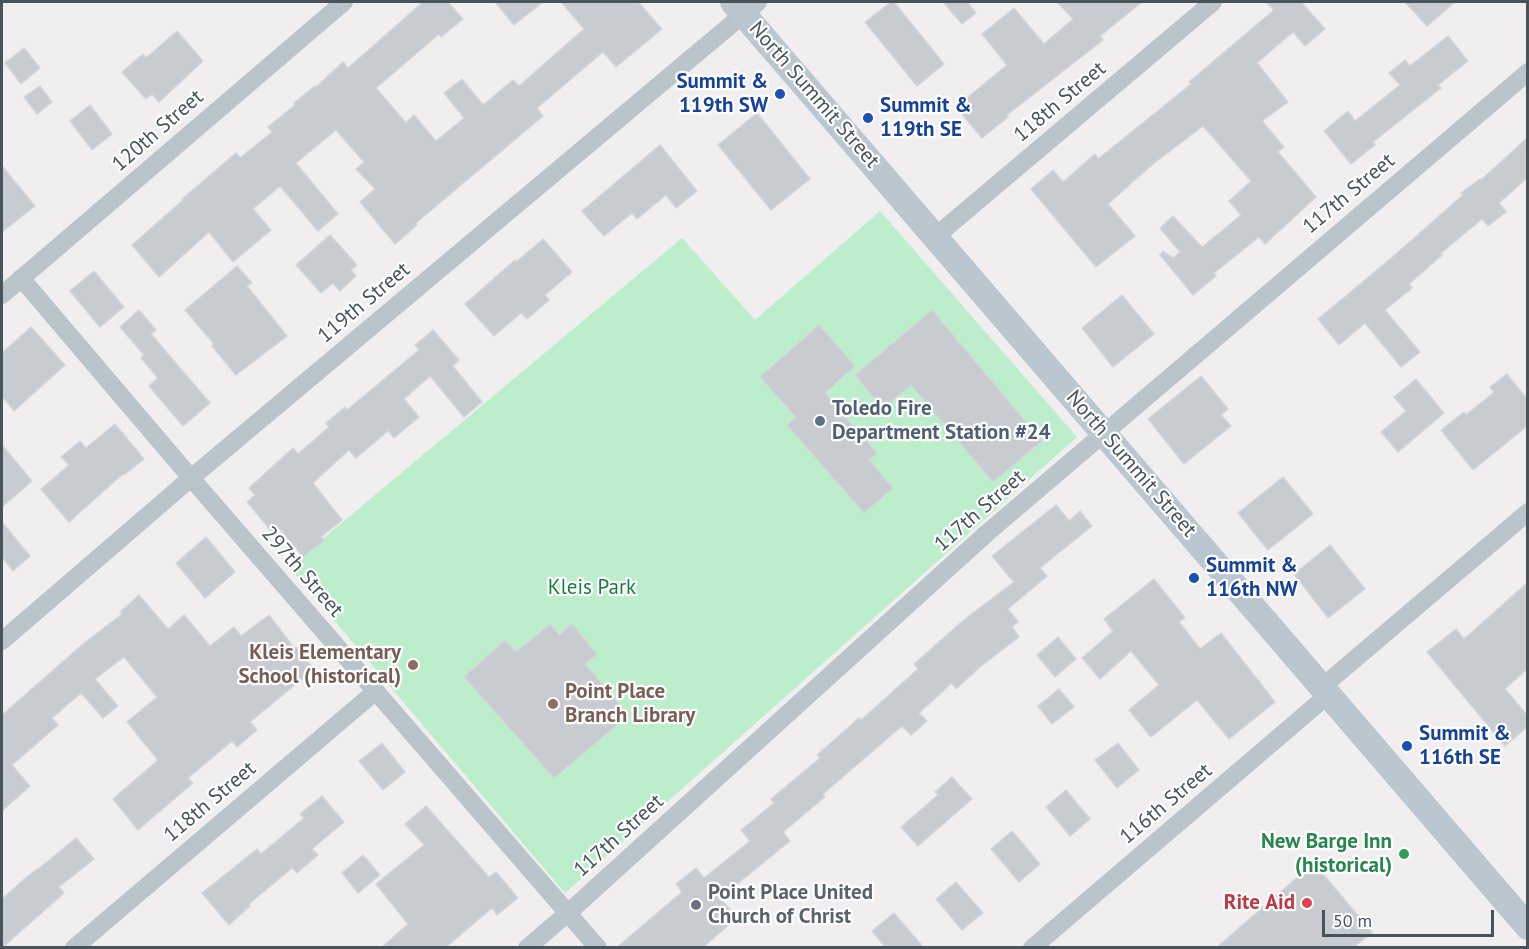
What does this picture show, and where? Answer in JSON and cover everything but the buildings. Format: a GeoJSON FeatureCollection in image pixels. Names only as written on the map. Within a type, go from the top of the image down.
{"type":"FeatureCollection","features":[{"type":"Feature","properties":{"kind":"main road","name":"North Summit Street"},"geometry":{"type":"LineString","coordinates":[[745,5],[936,236],[1527,924]]}},
{"type":"Feature","properties":{"kind":"street","name":"120th Street"},"geometry":{"type":"LineString","coordinates":[[2,295],[344,2]]}},
{"type":"Feature","properties":{"kind":"street","name":"118th Street"},"geometry":{"type":"LineString","coordinates":[[936,236],[1213,2]]}},
{"type":"Feature","properties":{"kind":"street","name":"119th Street"},"geometry":{"type":"LineString","coordinates":[[2,641],[745,5]]}},
{"type":"Feature","properties":{"kind":"street","name":"117th Street"},"geometry":{"type":"LineString","coordinates":[[527,948],[987,533],[1527,72]]}},
{"type":"Feature","properties":{"kind":"street","name":"297th Street"},"geometry":{"type":"LineString","coordinates":[[21,278],[598,948]]}},
{"type":"Feature","properties":{"kind":"street","name":"116th Street"},"geometry":{"type":"LineString","coordinates":[[1032,948],[1527,512]]}},
{"type":"Feature","properties":{"kind":"street","name":"118th Street"},"geometry":{"type":"LineString","coordinates":[[74,948],[376,691]]}},
{"type":"Feature","properties":{"kind":"green space","name":"Kleis Park"},"geometry":{"type":"Polygon","coordinates":[[[880,211],[1077,437],[565,893],[289,567],[682,238],[755,320],[880,211]]]}},
{"type":"Feature","properties":{"kind":"place","name":"Summit & 119th SW"},"geometry":{"type":"Point","coordinates":[780,94]}},
{"type":"Feature","properties":{"kind":"place","name":"Summit & 119th SE"},"geometry":{"type":"Point","coordinates":[868,118]}},
{"type":"Feature","properties":{"kind":"place","name":"Toledo Fire Department Station #24"},"geometry":{"type":"Point","coordinates":[820,421]}},
{"type":"Feature","properties":{"kind":"place","name":"Summit & 116th NW"},"geometry":{"type":"Point","coordinates":[1194,578]}},
{"type":"Feature","properties":{"kind":"place","name":"Kleis Elementary School (historical)"},"geometry":{"type":"Point","coordinates":[413,665]}},
{"type":"Feature","properties":{"kind":"place","name":"Point Place Branch Library"},"geometry":{"type":"Point","coordinates":[553,704]}},
{"type":"Feature","properties":{"kind":"place","name":"Summit & 116th SE"},"geometry":{"type":"Point","coordinates":[1407,746]}},
{"type":"Feature","properties":{"kind":"place","name":"New Barge Inn (historical)"},"geometry":{"type":"Point","coordinates":[1404,854]}},
{"type":"Feature","properties":{"kind":"place","name":"Rite Aid"},"geometry":{"type":"Point","coordinates":[1307,903]}},
{"type":"Feature","properties":{"kind":"place","name":"Point Place United Church of Christ"},"geometry":{"type":"Point","coordinates":[696,905]}}]}
